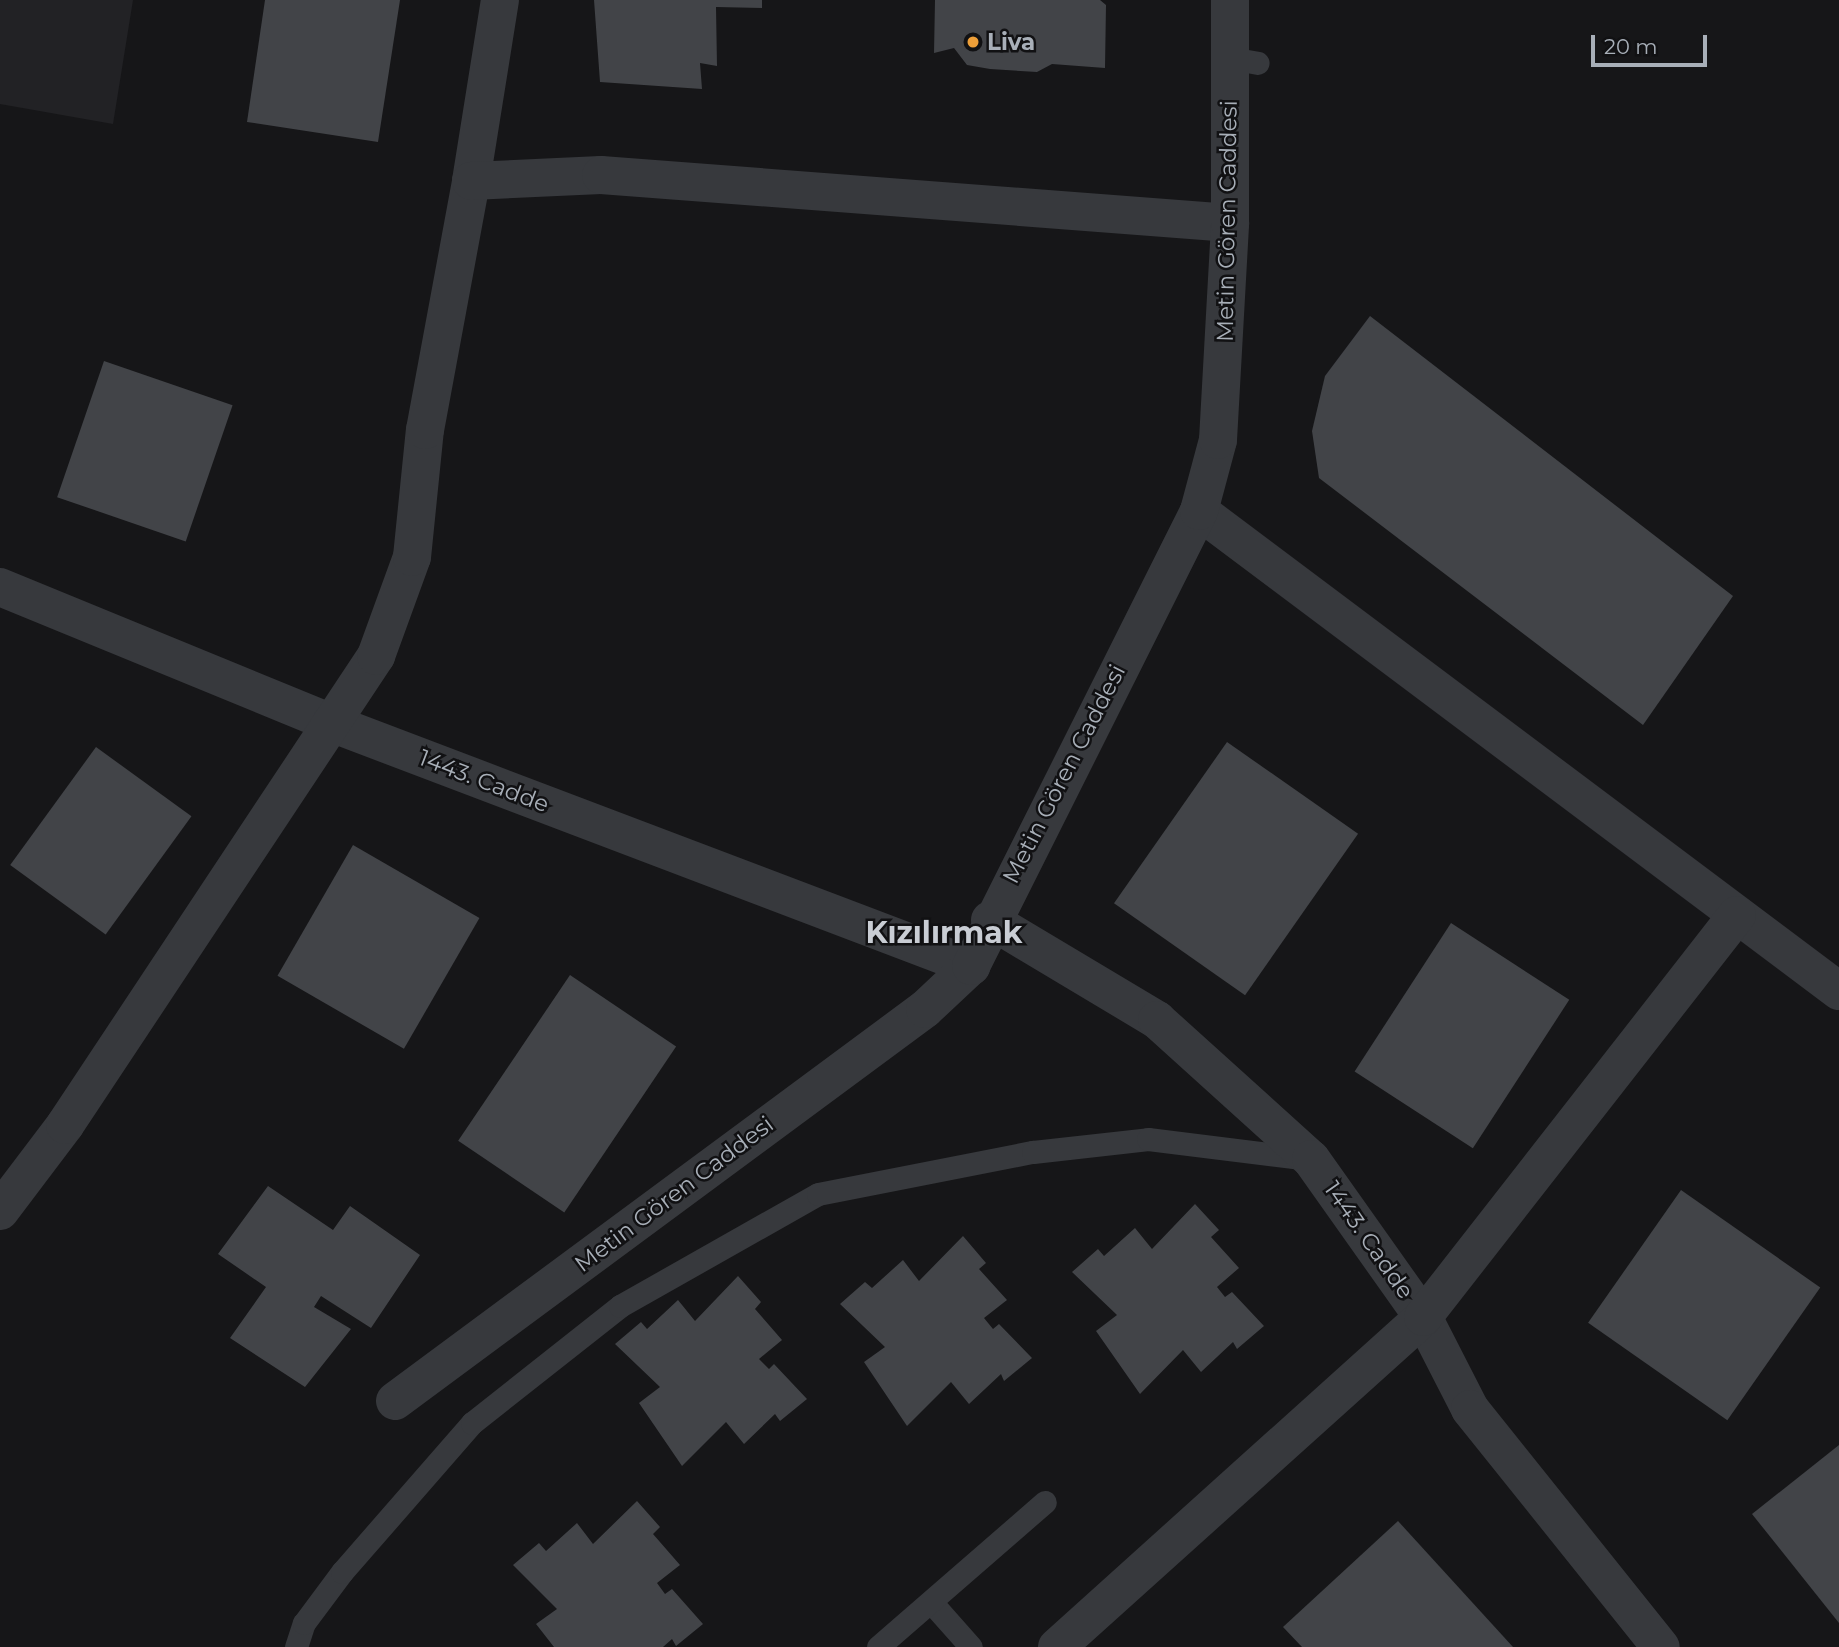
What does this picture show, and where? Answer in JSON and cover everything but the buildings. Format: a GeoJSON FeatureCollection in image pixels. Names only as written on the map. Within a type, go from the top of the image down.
{"type":"FeatureCollection","features":[{"type":"Feature","properties":{"kind":"street"},"geometry":{"type":"LineString","coordinates":[[0,1211],[65,1125],[376,656],[412,558],[425,430],[471,181],[500,0]]}},
{"type":"Feature","properties":{"kind":"street","name":"Metin Gören Caddesi"},"geometry":{"type":"LineString","coordinates":[[396,1401],[925,1009],[971,966],[990,920],[1199,511],[1218,440],[1230,223],[1244,61],[1230,0]]}},
{"type":"Feature","properties":{"kind":"street"},"geometry":{"type":"LineString","coordinates":[[471,181],[601,175],[1230,223]]}},
{"type":"Feature","properties":{"kind":"street"},"geometry":{"type":"LineString","coordinates":[[1199,511],[1839,990]]}},
{"type":"Feature","properties":{"kind":"street","name":"1443. Cadde"},"geometry":{"type":"LineString","coordinates":[[0,587],[331,723],[971,966]]}},
{"type":"Feature","properties":{"kind":"street"},"geometry":{"type":"LineString","coordinates":[[1057,1647],[1423,1317],[1737,915]]}},
{"type":"Feature","properties":{"kind":"street","name":"1443. Cadde"},"geometry":{"type":"LineString","coordinates":[[990,920],[1157,1020],[1311,1159],[1423,1317],[1470,1409],[1661,1647]]}},
{"type":"Feature","properties":{"kind":"lane"},"geometry":{"type":"LineString","coordinates":[[296,1647],[304,1623],[342,1573],[472,1423],[620,1306],[818,1194],[1032,1152],[1148,1139],[1311,1159]]}},
{"type":"Feature","properties":{"kind":"lane"},"geometry":{"type":"LineString","coordinates":[[878,1647],[1045,1502]]}},
{"type":"Feature","properties":{"kind":"lane"},"geometry":{"type":"LineString","coordinates":[[931,1602],[971,1647]]}},
{"type":"Feature","properties":{"kind":"shaded area"},"geometry":{"type":"Polygon","coordinates":[[[0,0],[133,0],[113,124],[0,104],[0,0]]]}},
{"type":"Feature","properties":{"kind":"place","name":"Liva"},"geometry":{"type":"Point","coordinates":[973,42]}},
{"type":"Feature","properties":{"kind":"district","name":"Kızılırmak"},"geometry":{"type":"Point","coordinates":[944,933]}}]}
